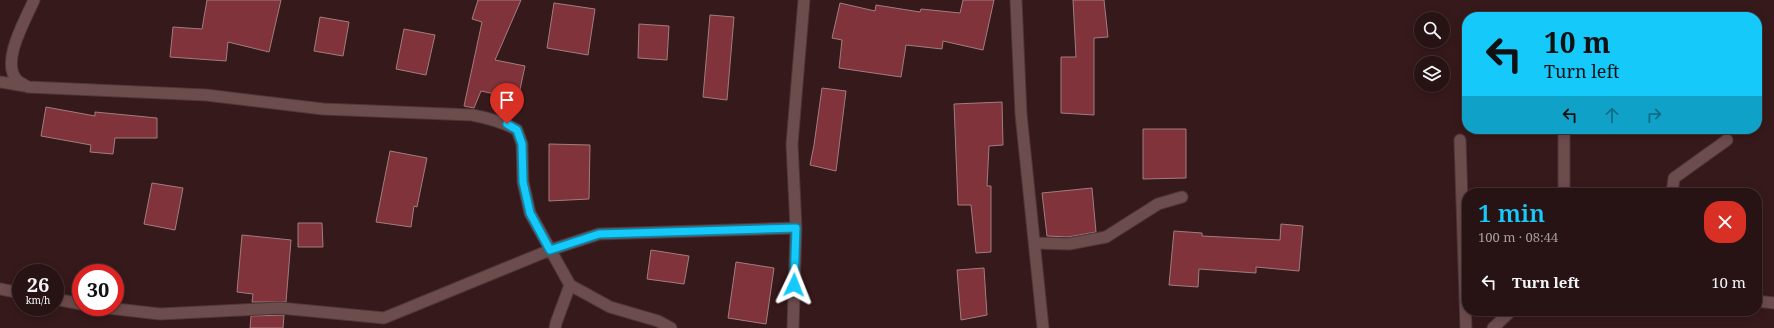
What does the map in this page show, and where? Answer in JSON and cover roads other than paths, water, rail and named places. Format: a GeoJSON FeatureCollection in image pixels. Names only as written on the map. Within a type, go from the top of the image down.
{"type":"FeatureCollection","features":[{"type":"Feature","properties":{"kind":"street"},"geometry":{"type":"LineString","coordinates":[[28,87],[17,80],[11,60],[12,51],[34,0]]}},
{"type":"Feature","properties":{"kind":"street"},"geometry":{"type":"LineString","coordinates":[[793,328],[796,228],[792,144],[804,0]]}},
{"type":"Feature","properties":{"kind":"street"},"geometry":{"type":"LineString","coordinates":[[1016,0],[1021,114],[1043,328]]}},
{"type":"Feature","properties":{"kind":"street"},"geometry":{"type":"LineString","coordinates":[[0,82],[28,87],[206,95],[323,109],[472,115],[489,118],[507,124],[517,130],[522,144],[523,182],[530,213],[570,286],[610,307],[658,322],[671,328]]}},
{"type":"Feature","properties":{"kind":"street"},"geometry":{"type":"LineString","coordinates":[[1564,134],[1564,188]]}},
{"type":"Feature","properties":{"kind":"street"},"geometry":{"type":"LineString","coordinates":[[1460,140],[1462,203]]}},
{"type":"Feature","properties":{"kind":"street"},"geometry":{"type":"LineString","coordinates":[[1673,188],[1674,178],[1726,140]]}},
{"type":"Feature","properties":{"kind":"street"},"geometry":{"type":"LineString","coordinates":[[1035,243],[1069,244],[1106,236],[1158,204],[1182,197]]}},
{"type":"Feature","properties":{"kind":"street"},"geometry":{"type":"LineString","coordinates":[[124,310],[160,314],[280,308],[384,318],[550,250],[599,234],[796,228]]}},
{"type":"Feature","properties":{"kind":"street"},"geometry":{"type":"LineString","coordinates":[[555,328],[570,286]]}},
{"type":"Feature","properties":{"kind":"street"},"geometry":{"type":"LineString","coordinates":[[0,289],[12,291]]}},
{"type":"Feature","properties":{"kind":"street"},"geometry":{"type":"LineString","coordinates":[[1762,302],[1774,303]]}},
{"type":"Feature","properties":{"kind":"street"},"geometry":{"type":"LineString","coordinates":[[1466,316],[1466,328]]}},
{"type":"Feature","properties":{"kind":"street"},"geometry":{"type":"LineString","coordinates":[[1493,328],[1506,316]]}}]}
